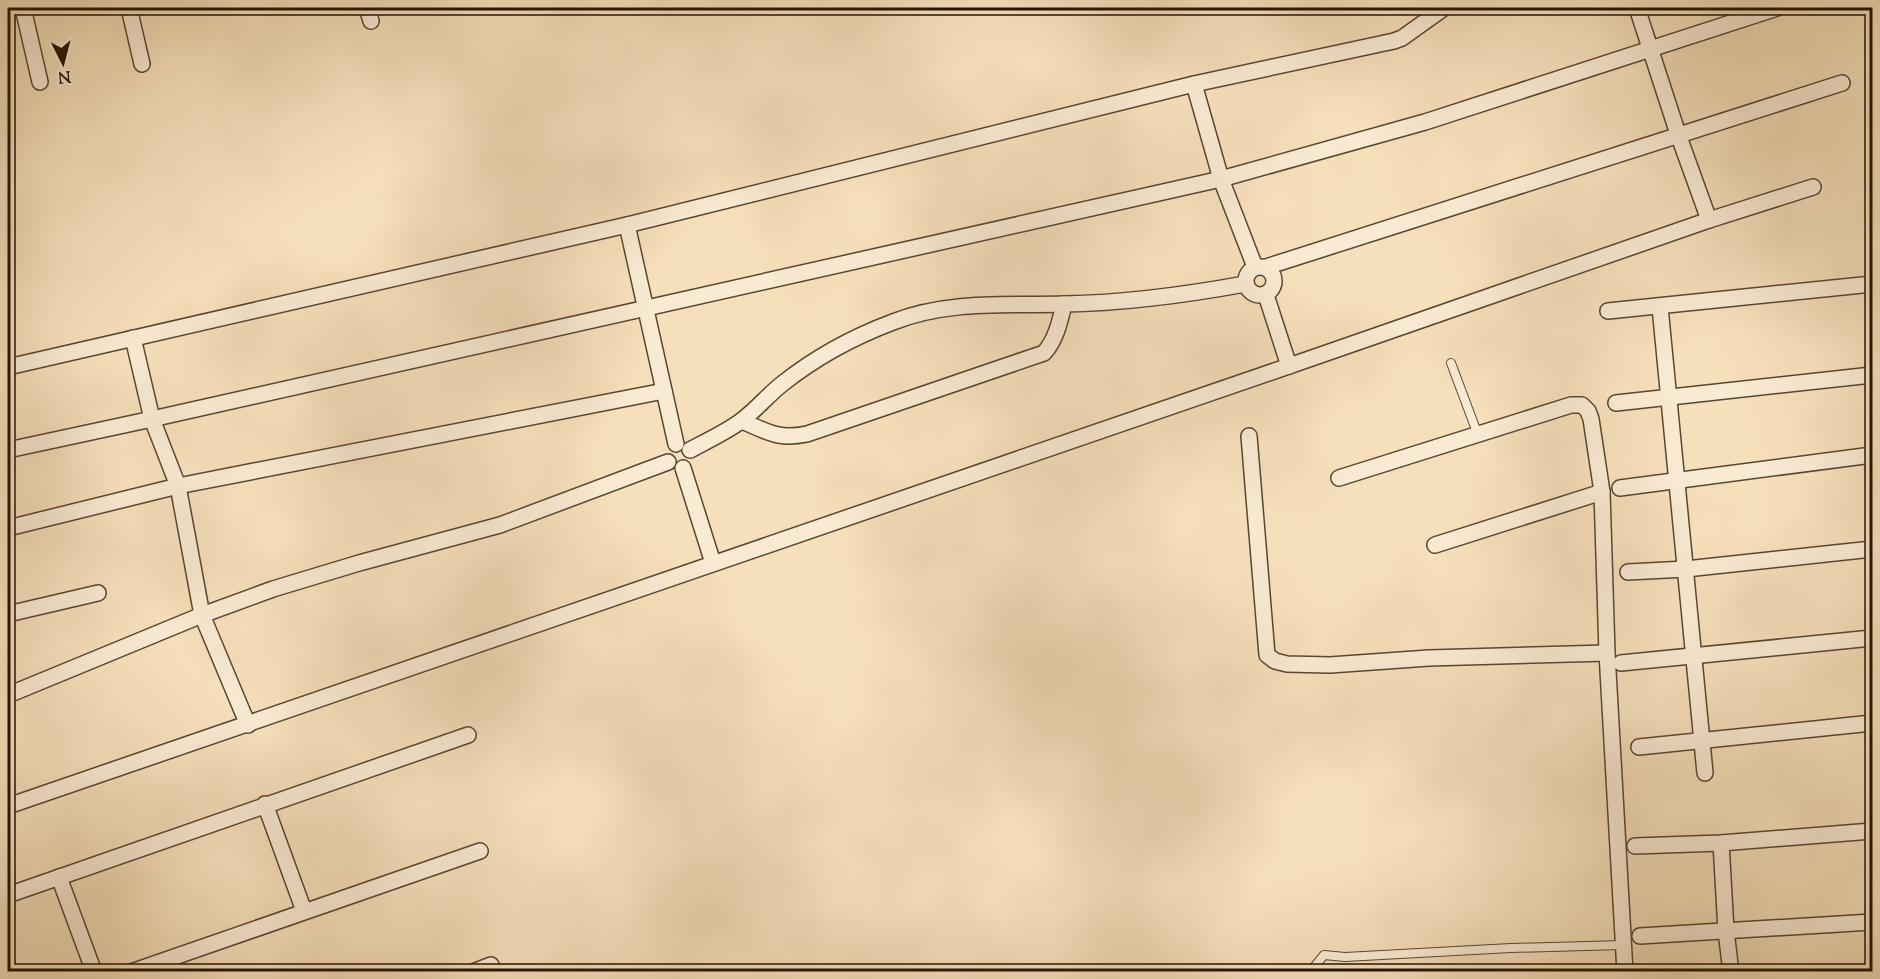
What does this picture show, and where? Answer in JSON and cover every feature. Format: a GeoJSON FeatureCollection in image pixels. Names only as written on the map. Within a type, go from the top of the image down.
{"type":"FeatureCollection","features":[{"type":"Feature","properties":{"kind":"street"},"geometry":{"type":"LineString","coordinates":[[23,8],[40,82]]}},
{"type":"Feature","properties":{"kind":"street"},"geometry":{"type":"LineString","coordinates":[[129,8],[142,64]]}},
{"type":"Feature","properties":{"kind":"street"},"geometry":{"type":"LineString","coordinates":[[8,367],[627,225],[1194,84],[1402,38],[1444,8]]}},
{"type":"Feature","properties":{"kind":"street"},"geometry":{"type":"LineString","coordinates":[[1637,8],[1709,220]]}},
{"type":"Feature","properties":{"kind":"street"},"geometry":{"type":"LineString","coordinates":[[8,450],[152,420],[1221,179],[1425,122],[1777,8]]}},
{"type":"Feature","properties":{"kind":"street"},"geometry":{"type":"LineString","coordinates":[[1194,84],[1221,179],[1260,267],[1274,275],[1274,286],[1266,295],[1257,296],[1250,292],[1245,284],[1246,275],[1260,267],[1842,83]]}},
{"type":"Feature","properties":{"kind":"street"},"geometry":{"type":"LineString","coordinates":[[8,805],[248,725],[1709,220],[1813,187]]}},
{"type":"Feature","properties":{"kind":"street"},"geometry":{"type":"LineString","coordinates":[[8,695],[202,615],[273,589],[348,566],[501,525],[676,465],[687,466],[692,458],[683,447],[664,391],[627,225]]}},
{"type":"Feature","properties":{"kind":"street"},"geometry":{"type":"LineString","coordinates":[[713,563],[676,465],[667,454],[671,447],[683,447],[742,421],[781,385],[816,359],[854,338],[922,312],[955,306],[1126,301],[1245,284]]}},
{"type":"Feature","properties":{"kind":"street"},"geometry":{"type":"LineString","coordinates":[[1608,311],[1872,284]]}},
{"type":"Feature","properties":{"kind":"street"},"geometry":{"type":"LineString","coordinates":[[1266,295],[1289,366]]}},
{"type":"Feature","properties":{"kind":"street"},"geometry":{"type":"LineString","coordinates":[[742,421],[775,435],[790,438],[1044,353],[1050,347],[1064,304]]}},
{"type":"Feature","properties":{"kind":"street"},"geometry":{"type":"LineString","coordinates":[[1660,307],[1705,773]]}},
{"type":"Feature","properties":{"kind":"street"},"geometry":{"type":"LineString","coordinates":[[133,338],[152,420],[178,486],[202,615],[248,725]]}},
{"type":"Feature","properties":{"kind":"street"},"geometry":{"type":"LineString","coordinates":[[1616,402],[1872,375]]}},
{"type":"Feature","properties":{"kind":"street"},"geometry":{"type":"LineString","coordinates":[[8,528],[178,486],[664,391]]}},
{"type":"Feature","properties":{"kind":"street"},"geometry":{"type":"LineString","coordinates":[[1339,478],[1570,405],[1582,405],[1588,411],[1602,492],[1607,653],[1625,972]]}},
{"type":"Feature","properties":{"kind":"street"},"geometry":{"type":"LineString","coordinates":[[1249,436],[1268,655],[1275,661],[1287,664],[1330,665],[1429,658],[1607,653]]}},
{"type":"Feature","properties":{"kind":"street"},"geometry":{"type":"LineString","coordinates":[[1620,488],[1872,455]]}},
{"type":"Feature","properties":{"kind":"street"},"geometry":{"type":"LineString","coordinates":[[1435,545],[1602,492]]}},
{"type":"Feature","properties":{"kind":"street"},"geometry":{"type":"LineString","coordinates":[[1628,572],[1686,569],[1872,549]]}},
{"type":"Feature","properties":{"kind":"street"},"geometry":{"type":"LineString","coordinates":[[8,614],[98,593]]}},
{"type":"Feature","properties":{"kind":"street"},"geometry":{"type":"LineString","coordinates":[[1621,663],[1872,638]]}},
{"type":"Feature","properties":{"kind":"street"},"geometry":{"type":"LineString","coordinates":[[1639,747],[1872,723]]}},
{"type":"Feature","properties":{"kind":"street"},"geometry":{"type":"LineString","coordinates":[[8,895],[468,735]]}},
{"type":"Feature","properties":{"kind":"street"},"geometry":{"type":"LineString","coordinates":[[265,804],[304,911]]}},
{"type":"Feature","properties":{"kind":"street"},"geometry":{"type":"LineString","coordinates":[[1635,846],[1721,843],[1872,831]]}},
{"type":"Feature","properties":{"kind":"street"},"geometry":{"type":"LineString","coordinates":[[1721,843],[1726,931],[1731,972]]}},
{"type":"Feature","properties":{"kind":"street"},"geometry":{"type":"LineString","coordinates":[[131,972],[480,851]]}},
{"type":"Feature","properties":{"kind":"street"},"geometry":{"type":"LineString","coordinates":[[59,877],[94,972]]}},
{"type":"Feature","properties":{"kind":"street"},"geometry":{"type":"LineString","coordinates":[[1640,936],[1872,922]]}},
{"type":"Feature","properties":{"kind":"street"},"geometry":{"type":"LineString","coordinates":[[473,972],[491,965]]}},
{"type":"Feature","properties":{"kind":"lane"},"geometry":{"type":"LineString","coordinates":[[1451,363],[1478,435]]}},
{"type":"Feature","properties":{"kind":"lane"},"geometry":{"type":"LineString","coordinates":[[1310,972],[1324,955],[1345,957],[1510,948],[1623,945]]}}]}
